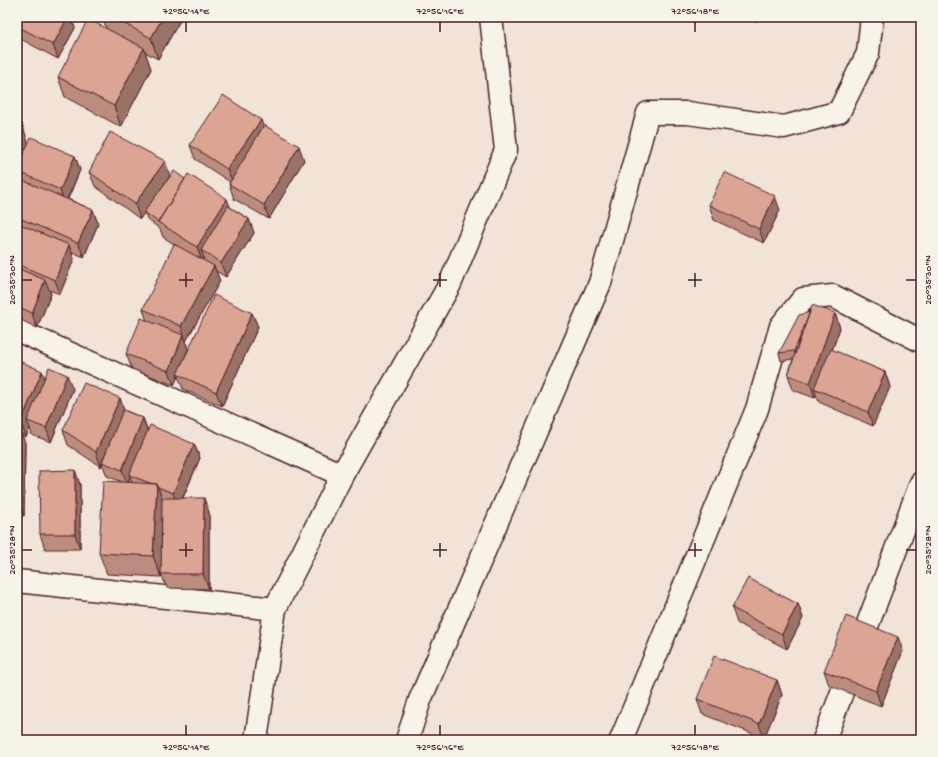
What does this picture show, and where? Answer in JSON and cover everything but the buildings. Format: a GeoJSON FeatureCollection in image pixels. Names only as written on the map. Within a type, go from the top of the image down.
{"type":"FeatureCollection","features":[{"type":"Feature","properties":{"kind":"street"},"geometry":{"type":"LineString","coordinates":[[256,740],[275,609],[342,475],[450,284],[506,150],[491,17]]}},
{"type":"Feature","properties":{"kind":"street"},"geometry":{"type":"LineString","coordinates":[[406,740],[420,700],[600,283],[648,112],[688,114],[784,127],[839,112],[868,53],[872,17]]}},
{"type":"Feature","properties":{"kind":"street"},"geometry":{"type":"LineString","coordinates":[[621,740],[757,409],[781,326],[803,299],[833,296],[921,341]]}},
{"type":"Feature","properties":{"kind":"street"},"geometry":{"type":"LineString","coordinates":[[17,330],[342,475]]}},
{"type":"Feature","properties":{"kind":"street"},"geometry":{"type":"LineString","coordinates":[[824,740],[921,483]]}},
{"type":"Feature","properties":{"kind":"street"},"geometry":{"type":"LineString","coordinates":[[17,581],[275,609]]}}]}
